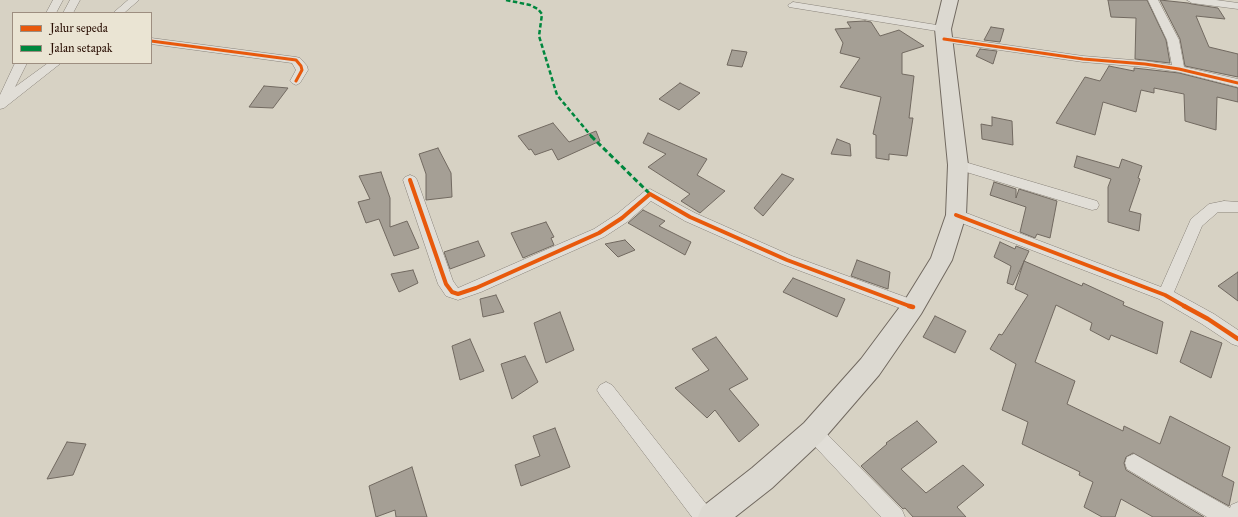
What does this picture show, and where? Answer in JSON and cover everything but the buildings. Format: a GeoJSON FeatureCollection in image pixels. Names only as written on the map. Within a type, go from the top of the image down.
{"type":"FeatureCollection","features":[{"type":"Feature","properties":{"kind":"highway"},"geometry":{"type":"LineString","coordinates":[[712,517],[762,478],[813,432],[870,367],[913,307],[941,260],[956,215],[958,165],[944,34],[950,0]]}},
{"type":"Feature","properties":{"kind":"street"},"geometry":{"type":"LineString","coordinates":[[52,12],[58,0]]}},
{"type":"Feature","properties":{"kind":"street"},"geometry":{"type":"LineString","coordinates":[[68,12],[74,0]]}},
{"type":"Feature","properties":{"kind":"street"},"geometry":{"type":"LineString","coordinates":[[119,12],[134,0]]}},
{"type":"Feature","properties":{"kind":"street"},"geometry":{"type":"LineString","coordinates":[[1153,0],[1173,40],[1179,69]]}},
{"type":"Feature","properties":{"kind":"street"},"geometry":{"type":"LineString","coordinates":[[1192,0],[1238,6]]}},
{"type":"Feature","properties":{"kind":"street"},"geometry":{"type":"LineString","coordinates":[[794,5],[1083,59],[1179,69],[1238,83]]}},
{"type":"Feature","properties":{"kind":"street"},"geometry":{"type":"LineString","coordinates":[[152,41],[296,60],[301,66],[302,70],[296,81]]}},
{"type":"Feature","properties":{"kind":"street"},"geometry":{"type":"LineString","coordinates":[[1,104],[21,64]]}},
{"type":"Feature","properties":{"kind":"street"},"geometry":{"type":"LineString","coordinates":[[32,81],[40,64]]}},
{"type":"Feature","properties":{"kind":"street"},"geometry":{"type":"LineString","coordinates":[[1,104],[53,64]]}},
{"type":"Feature","properties":{"kind":"street"},"geometry":{"type":"LineString","coordinates":[[958,165],[1092,205]]}},
{"type":"Feature","properties":{"kind":"street"},"geometry":{"type":"LineString","coordinates":[[410,180],[446,284],[452,292],[458,294],[476,288],[599,233],[622,218],[650,194],[690,216],[787,260],[913,307]]}},
{"type":"Feature","properties":{"kind":"street"},"geometry":{"type":"LineString","coordinates":[[1165,295],[1196,223],[1206,213],[1214,208],[1224,206],[1238,207]]}},
{"type":"Feature","properties":{"kind":"street"},"geometry":{"type":"LineString","coordinates":[[956,215],[1165,295],[1208,319],[1238,339]]}},
{"type":"Feature","properties":{"kind":"street"},"geometry":{"type":"LineString","coordinates":[[606,390],[704,517]]}},
{"type":"Feature","properties":{"kind":"street"},"geometry":{"type":"LineString","coordinates":[[813,432],[895,517]]}},
{"type":"Feature","properties":{"kind":"street"},"geometry":{"type":"LineString","coordinates":[[1134,463],[1226,517]]}},
{"type":"Feature","properties":{"kind":"street"},"geometry":{"type":"LineString","coordinates":[[1237,517],[1238,512]]}},
{"type":"Feature","properties":{"kind":"marked path"},"geometry":{"type":"LineString","coordinates":[[506,0],[530,5],[538,9],[542,14],[539,36],[557,95],[594,139],[650,194]]}},
{"type":"Feature","properties":{"kind":"cycle path"},"geometry":{"type":"LineString","coordinates":[[944,39],[1083,59],[1145,64],[1179,69],[1238,83]]}},
{"type":"Feature","properties":{"kind":"cycle path"},"geometry":{"type":"LineString","coordinates":[[152,41],[296,60],[301,66],[302,70],[296,81]]}},
{"type":"Feature","properties":{"kind":"cycle path"},"geometry":{"type":"LineString","coordinates":[[410,180],[446,284],[452,292],[458,294],[476,288],[599,233],[622,218],[650,194],[690,217],[787,260],[913,307]]}},
{"type":"Feature","properties":{"kind":"cycle path"},"geometry":{"type":"LineString","coordinates":[[956,215],[1165,295],[1208,319],[1238,339]]}}]}
